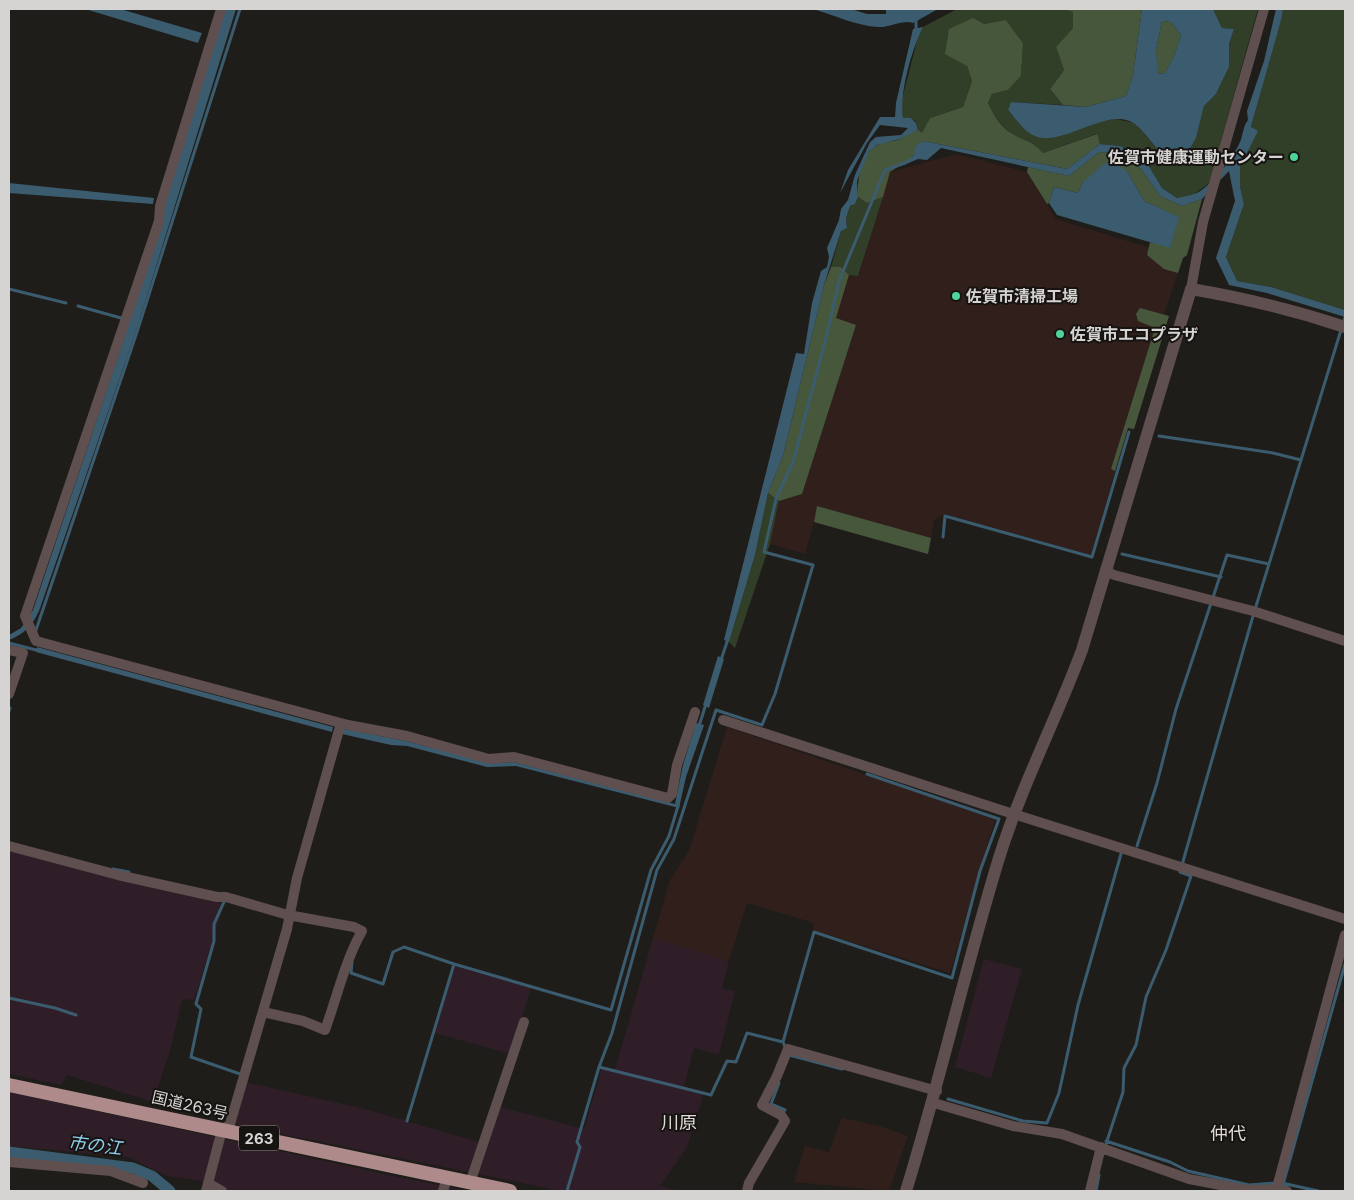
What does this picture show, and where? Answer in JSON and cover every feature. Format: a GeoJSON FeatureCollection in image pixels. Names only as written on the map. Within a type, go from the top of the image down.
{"type":"FeatureCollection","features":[{"type":"Feature","properties":{"kind":"highway","name":"国道263号"},"geometry":{"type":"LineString","coordinates":[[9,1086],[222,1130],[445,1185],[470,1183],[510,1191]]}},
{"type":"Feature","properties":{"kind":"street"},"geometry":{"type":"LineString","coordinates":[[221,9],[162,202],[159,220],[25,616],[36,641],[339,728],[407,736],[489,759],[514,757],[668,798],[672,794],[677,765],[695,712]]}},
{"type":"Feature","properties":{"kind":"street"},"geometry":{"type":"LineString","coordinates":[[906,1191],[935,1097],[999,859],[1014,814],[1067,691],[1082,650],[1191,289],[1203,222],[1264,9]]}},
{"type":"Feature","properties":{"kind":"street"},"geometry":{"type":"LineString","coordinates":[[1191,289],[1243,298],[1341,326]]}},
{"type":"Feature","properties":{"kind":"street"},"geometry":{"type":"LineString","coordinates":[[1105,570],[1114,575],[1256,612],[1345,641]]}},
{"type":"Feature","properties":{"kind":"street"},"geometry":{"type":"LineString","coordinates":[[9,650],[23,653],[9,694]]}},
{"type":"Feature","properties":{"kind":"street"},"geometry":{"type":"LineString","coordinates":[[724,720],[1345,919]]}},
{"type":"Feature","properties":{"kind":"street"},"geometry":{"type":"LineString","coordinates":[[222,1191],[207,1187],[222,1130],[230,1124],[266,1013],[287,929],[288,915],[339,728]]}},
{"type":"Feature","properties":{"kind":"street"},"geometry":{"type":"LineString","coordinates":[[9,846],[118,875],[222,897],[288,915],[354,927],[362,931],[351,950],[346,972],[325,1030],[266,1013]]}},
{"type":"Feature","properties":{"kind":"street"},"geometry":{"type":"LineString","coordinates":[[747,1191],[749,1183],[783,1118],[762,1105],[778,1076],[786,1052],[935,1097],[1013,1126],[1062,1134],[1190,1179],[1218,1186],[1247,1190],[1280,1188],[1345,935]]}},
{"type":"Feature","properties":{"kind":"street"},"geometry":{"type":"LineString","coordinates":[[470,1183],[524,1022]]}},
{"type":"Feature","properties":{"kind":"street"},"geometry":{"type":"LineString","coordinates":[[1090,1191],[1104,1148]]}},
{"type":"Feature","properties":{"kind":"street"},"geometry":{"type":"LineString","coordinates":[[9,1162],[110,1171],[143,1184]]}},
{"type":"Feature","properties":{"kind":"shaded area"},"geometry":{"type":"Polygon","coordinates":[[[957,154],[1027,172],[1056,219],[1183,258],[1164,314],[1169,316],[1134,429],[1128,428],[1091,555],[945,514],[934,520],[928,554],[814,522],[805,554],[770,544],[779,501],[802,494],[856,325],[836,318],[849,275],[859,275],[890,172],[957,154]]]}},
{"type":"Feature","properties":{"kind":"shaded area"},"geometry":{"type":"Polygon","coordinates":[[[727,727],[995,819],[950,973],[813,930],[814,923],[747,903],[729,961],[653,938],[670,880],[689,851],[727,727]]]}},
{"type":"Feature","properties":{"kind":"shaded area"},"geometry":{"type":"Polygon","coordinates":[[[9,851],[224,904],[194,1000],[182,999],[170,1051],[153,1102],[67,1075],[61,1085],[9,1074],[9,851]]]}},
{"type":"Feature","properties":{"kind":"shaded area"},"geometry":{"type":"Polygon","coordinates":[[[653,938],[729,961],[722,989],[735,991],[719,1055],[694,1048],[683,1089],[703,1095],[687,1147],[660,1186],[680,1191],[561,1191],[233,1124],[245,1082],[369,1110],[488,1145],[500,1107],[584,1129],[602,1068],[615,1070],[653,938]]]}},
{"type":"Feature","properties":{"kind":"shaded area"},"geometry":{"type":"Polygon","coordinates":[[[984,959],[1022,969],[991,1078],[955,1067],[984,959]]]}},
{"type":"Feature","properties":{"kind":"shaded area"},"geometry":{"type":"Polygon","coordinates":[[[454,966],[531,988],[510,1054],[435,1033],[454,966]]]}},
{"type":"Feature","properties":{"kind":"shaded area"},"geometry":{"type":"Polygon","coordinates":[[[9,1092],[468,1191],[226,1191],[213,1183],[167,1176],[128,1157],[9,1146],[9,1092]]]}},
{"type":"Feature","properties":{"kind":"shaded area"},"geometry":{"type":"Polygon","coordinates":[[[842,1118],[880,1126],[908,1136],[889,1191],[794,1182],[805,1146],[829,1152],[842,1118]]]}},
{"type":"Feature","properties":{"kind":"green space"},"geometry":{"type":"Polygon","coordinates":[[[957,9],[1063,9],[1073,12],[1073,28],[1056,47],[1064,70],[1050,89],[1063,105],[1012,102],[1008,110],[1023,128],[1116,119],[1135,123],[1168,161],[1185,157],[1196,138],[1204,106],[1216,94],[1229,67],[1229,44],[1234,29],[1222,28],[1213,9],[1258,9],[1209,183],[1193,195],[1177,198],[1162,188],[1143,156],[1120,146],[1100,144],[1096,134],[1043,153],[1032,143],[1018,137],[1005,128],[988,103],[992,94],[1008,90],[1021,76],[1023,43],[1006,20],[984,24],[967,66],[972,81],[963,107],[930,118],[922,134],[918,130],[916,122],[911,118],[903,118],[901,103],[918,37],[923,27],[957,9]]]}},
{"type":"Feature","properties":{"kind":"green space"},"geometry":{"type":"Polygon","coordinates":[[[1063,9],[1142,9],[1133,75],[1126,96],[1086,107],[1063,105],[1050,89],[1064,70],[1056,47],[1073,28],[1073,12],[1063,9]]]}},
{"type":"Feature","properties":{"kind":"green space","name":"佐賀市健康運動センター"},"geometry":{"type":"Polygon","coordinates":[[[1283,9],[1345,9],[1345,310],[1271,287],[1237,281],[1226,257],[1244,204],[1240,187],[1240,161],[1247,153],[1257,131],[1251,128],[1283,9]]]}},
{"type":"Feature","properties":{"kind":"green space"},"geometry":{"type":"Polygon","coordinates":[[[973,18],[984,24],[1006,20],[1023,43],[1021,76],[1008,90],[992,94],[988,103],[1004,128],[1031,143],[1043,153],[1097,134],[1100,144],[1067,169],[923,141],[914,156],[890,172],[883,197],[867,203],[858,197],[858,183],[864,160],[872,149],[881,144],[898,140],[918,130],[922,133],[930,118],[963,107],[972,81],[967,66],[945,54],[949,29],[973,18]]]}},
{"type":"Feature","properties":{"kind":"green space"},"geometry":{"type":"Polygon","coordinates":[[[1162,21],[1171,22],[1181,35],[1174,56],[1165,73],[1157,74],[1156,50],[1162,21]]]}},
{"type":"Feature","properties":{"kind":"green space"},"geometry":{"type":"Polygon","coordinates":[[[1099,152],[1119,153],[1136,162],[1160,196],[1182,206],[1202,199],[1187,255],[1183,258],[1178,273],[1164,269],[1147,255],[1150,242],[1170,247],[1178,217],[1144,201],[1127,171],[1083,182],[1078,193],[1054,187],[1047,204],[1027,172],[1028,167],[1069,176],[1099,152]]]}},
{"type":"Feature","properties":{"kind":"green space"},"geometry":{"type":"Polygon","coordinates":[[[858,197],[867,203],[883,197],[858,276],[849,275],[841,267],[831,267],[841,231],[847,228],[846,218],[850,206],[855,204],[858,197]]]}},
{"type":"Feature","properties":{"kind":"green space"},"geometry":{"type":"Polygon","coordinates":[[[831,267],[841,267],[849,275],[836,318],[856,325],[802,494],[779,501],[768,493],[783,456],[824,285],[831,267]]]}},
{"type":"Feature","properties":{"kind":"green space"},"geometry":{"type":"Polygon","coordinates":[[[1140,308],[1169,316],[1134,429],[1128,428],[1115,471],[1111,469],[1155,328],[1138,321],[1136,314],[1140,308]]]}},
{"type":"Feature","properties":{"kind":"green space"},"geometry":{"type":"Polygon","coordinates":[[[768,493],[779,501],[770,544],[735,648],[729,642],[755,555],[768,493]]]}},
{"type":"Feature","properties":{"kind":"green space"},"geometry":{"type":"Polygon","coordinates":[[[817,506],[931,538],[928,554],[814,522],[817,506]]]}},
{"type":"Feature","properties":{"kind":"water"},"geometry":{"type":"Polygon","coordinates":[[[85,9],[120,9],[202,33],[198,43],[85,9]]]}},
{"type":"Feature","properties":{"kind":"water"},"geometry":{"type":"Polygon","coordinates":[[[225,9],[236,9],[136,331],[39,611],[27,629],[9,640],[9,635],[21,628],[33,610],[163,222],[165,202],[225,9]]]}},
{"type":"Feature","properties":{"kind":"water"},"geometry":{"type":"Polygon","coordinates":[[[813,9],[851,9],[867,14],[886,14],[886,9],[938,9],[913,23],[905,22],[878,27],[854,22],[813,9]]]}},
{"type":"Feature","properties":{"kind":"water"},"geometry":{"type":"Polygon","coordinates":[[[1142,9],[1213,9],[1222,28],[1234,29],[1229,44],[1229,67],[1216,94],[1204,106],[1196,138],[1185,157],[1168,161],[1138,126],[1124,120],[1099,123],[1059,137],[1046,138],[1027,132],[1008,110],[1011,102],[1086,107],[1126,96],[1133,75],[1142,9]],[[1162,21],[1156,50],[1158,74],[1165,73],[1174,56],[1181,35],[1171,22],[1162,21]]]}},
{"type":"Feature","properties":{"kind":"water"},"geometry":{"type":"Polygon","coordinates":[[[1276,9],[1283,9],[1281,20],[1251,127],[1258,131],[1247,153],[1240,161],[1240,187],[1244,204],[1226,257],[1237,281],[1271,287],[1345,310],[1345,317],[1267,293],[1229,285],[1216,258],[1235,201],[1229,171],[1202,199],[1182,206],[1160,196],[1136,162],[1119,153],[1099,152],[1069,176],[941,148],[927,160],[918,159],[904,165],[901,163],[914,156],[915,147],[923,141],[1067,169],[1100,144],[1120,146],[1143,156],[1162,188],[1177,198],[1197,193],[1219,174],[1240,142],[1248,120],[1247,111],[1264,61],[1276,9]]]}},
{"type":"Feature","properties":{"kind":"water"},"geometry":{"type":"Polygon","coordinates":[[[923,27],[907,71],[902,108],[903,118],[911,118],[916,123],[918,130],[900,139],[877,145],[869,152],[857,181],[858,197],[855,204],[850,206],[846,218],[847,228],[841,231],[824,285],[783,456],[768,493],[755,555],[729,642],[724,640],[796,353],[804,354],[812,303],[821,271],[827,267],[829,257],[827,248],[839,220],[841,209],[848,200],[855,175],[870,142],[876,137],[901,135],[908,128],[880,125],[867,143],[840,193],[848,170],[880,117],[895,117],[896,103],[913,29],[923,27]]]}},
{"type":"Feature","properties":{"kind":"water"},"geometry":{"type":"Polygon","coordinates":[[[1105,163],[1117,165],[1127,171],[1144,201],[1179,217],[1170,248],[1057,215],[1049,203],[1054,187],[1078,193],[1083,182],[1105,163]]]}},
{"type":"Feature","properties":{"kind":"water"},"geometry":{"type":"Polygon","coordinates":[[[9,183],[154,198],[153,204],[9,193],[9,183]]]}},
{"type":"Feature","properties":{"kind":"water"},"geometry":{"type":"Polygon","coordinates":[[[37,647],[333,727],[332,732],[36,652],[37,647]]]}},
{"type":"Feature","properties":{"kind":"water"},"geometry":{"type":"Polygon","coordinates":[[[718,656],[724,659],[709,708],[703,705],[718,656]]]}},
{"type":"Feature","properties":{"kind":"water"},"geometry":{"type":"Polygon","coordinates":[[[696,723],[704,725],[686,777],[679,808],[516,766],[487,767],[407,746],[391,745],[342,734],[344,729],[406,741],[490,763],[514,762],[675,804],[683,765],[696,723]]]}},
{"type":"Feature","properties":{"kind":"waterway"},"geometry":{"type":"LineString","coordinates":[[36,630],[137,332],[240,9]]}},
{"type":"Feature","properties":{"kind":"waterway"},"geometry":{"type":"LineString","coordinates":[[916,18],[916,32]]}},
{"type":"Feature","properties":{"kind":"waterway"},"geometry":{"type":"LineString","coordinates":[[567,1191],[580,1147],[577,1142],[599,1067],[612,1033],[657,870],[674,839],[716,710],[762,725],[775,694],[813,565],[764,552],[776,499],[793,462],[839,281],[885,170],[905,163]]}},
{"type":"Feature","properties":{"kind":"waterway"},"geometry":{"type":"LineString","coordinates":[[9,289],[66,303]]}},
{"type":"Feature","properties":{"kind":"waterway"},"geometry":{"type":"LineString","coordinates":[[78,306],[121,318]]}},
{"type":"Feature","properties":{"kind":"waterway"},"geometry":{"type":"LineString","coordinates":[[1343,324],[1345,317]]}},
{"type":"Feature","properties":{"kind":"waterway"},"geometry":{"type":"LineString","coordinates":[[1105,1147],[1123,1092],[1124,1068],[1136,1045],[1146,997],[1166,950],[1191,876],[1180,872],[1253,616],[1341,330]]}},
{"type":"Feature","properties":{"kind":"waterway"},"geometry":{"type":"LineString","coordinates":[[943,537],[945,516],[1092,557],[1129,432]]}},
{"type":"Feature","properties":{"kind":"waterway"},"geometry":{"type":"LineString","coordinates":[[1159,436],[1273,453],[1301,460]]}},
{"type":"Feature","properties":{"kind":"waterway"},"geometry":{"type":"LineString","coordinates":[[1122,554],[1221,577]]}},
{"type":"Feature","properties":{"kind":"waterway"},"geometry":{"type":"LineString","coordinates":[[1137,846],[1157,783],[1176,709],[1227,555],[1269,564]]}},
{"type":"Feature","properties":{"kind":"waterway"},"geometry":{"type":"LineString","coordinates":[[721,660],[728,639]]}},
{"type":"Feature","properties":{"kind":"waterway"},"geometry":{"type":"LineString","coordinates":[[9,643],[40,651]]}},
{"type":"Feature","properties":{"kind":"waterway"},"geometry":{"type":"LineString","coordinates":[[699,726],[706,704]]}},
{"type":"Feature","properties":{"kind":"waterway"},"geometry":{"type":"LineString","coordinates":[[786,1049],[783,1042],[814,932],[952,978],[980,871],[999,819],[867,774]]}},
{"type":"Feature","properties":{"kind":"waterway"},"geometry":{"type":"LineString","coordinates":[[352,962],[351,973],[383,984],[393,952],[404,947],[454,964],[611,1010],[651,870],[669,836],[678,806]]}},
{"type":"Feature","properties":{"kind":"waterway"},"geometry":{"type":"LineString","coordinates":[[948,1099],[1023,1121],[1047,1123],[1059,1093],[1078,1005],[1121,854]]}},
{"type":"Feature","properties":{"kind":"waterway"},"geometry":{"type":"LineString","coordinates":[[113,869],[129,872]]}},
{"type":"Feature","properties":{"kind":"waterway"},"geometry":{"type":"LineString","coordinates":[[222,899],[224,902],[214,924],[214,941],[196,1004],[201,1009],[191,1057],[243,1075]]}},
{"type":"Feature","properties":{"kind":"waterway"},"geometry":{"type":"LineString","coordinates":[[407,1121],[454,964]]}},
{"type":"Feature","properties":{"kind":"waterway"},"geometry":{"type":"LineString","coordinates":[[1282,1188],[1345,964]]}},
{"type":"Feature","properties":{"kind":"waterway"},"geometry":{"type":"LineString","coordinates":[[9,998],[55,1008],[76,1015]]}},
{"type":"Feature","properties":{"kind":"waterway"},"geometry":{"type":"LineString","coordinates":[[599,1067],[711,1095],[727,1061],[736,1062],[747,1033],[783,1042]]}},
{"type":"Feature","properties":{"kind":"waterway"},"geometry":{"type":"LineString","coordinates":[[789,1055],[842,1069]]}},
{"type":"Feature","properties":{"kind":"waterway"},"geometry":{"type":"LineString","coordinates":[[779,1083],[771,1104],[785,1110],[783,1113]]}},
{"type":"Feature","properties":{"kind":"waterway"},"geometry":{"type":"LineString","coordinates":[[1106,1141],[1170,1162],[1188,1171],[1249,1185],[1276,1183]]}},
{"type":"Feature","properties":{"kind":"waterway","name":"市の江"},"geometry":{"type":"LineString","coordinates":[[9,1152],[133,1168],[152,1176],[170,1191]]}},
{"type":"Feature","properties":{"kind":"waterway"},"geometry":{"type":"LineString","coordinates":[[1096,1191],[1099,1175]]}},
{"type":"Feature","properties":{"kind":"waterway"},"geometry":{"type":"LineString","coordinates":[[1282,1183],[1318,1191]]}},
{"type":"Feature","properties":{"kind":"place","name":"佐賀市健康運動センター"},"geometry":{"type":"Point","coordinates":[1294,157]}},
{"type":"Feature","properties":{"kind":"place","name":"佐賀市清掃工場"},"geometry":{"type":"Point","coordinates":[956,296]}},
{"type":"Feature","properties":{"kind":"place","name":"佐賀市エコプラザ"},"geometry":{"type":"Point","coordinates":[1060,334]}},
{"type":"Feature","properties":{"kind":"district","name":"川原"},"geometry":{"type":"Point","coordinates":[679,1122]}},
{"type":"Feature","properties":{"kind":"district","name":"仲代"},"geometry":{"type":"Point","coordinates":[1228,1133]}}]}
